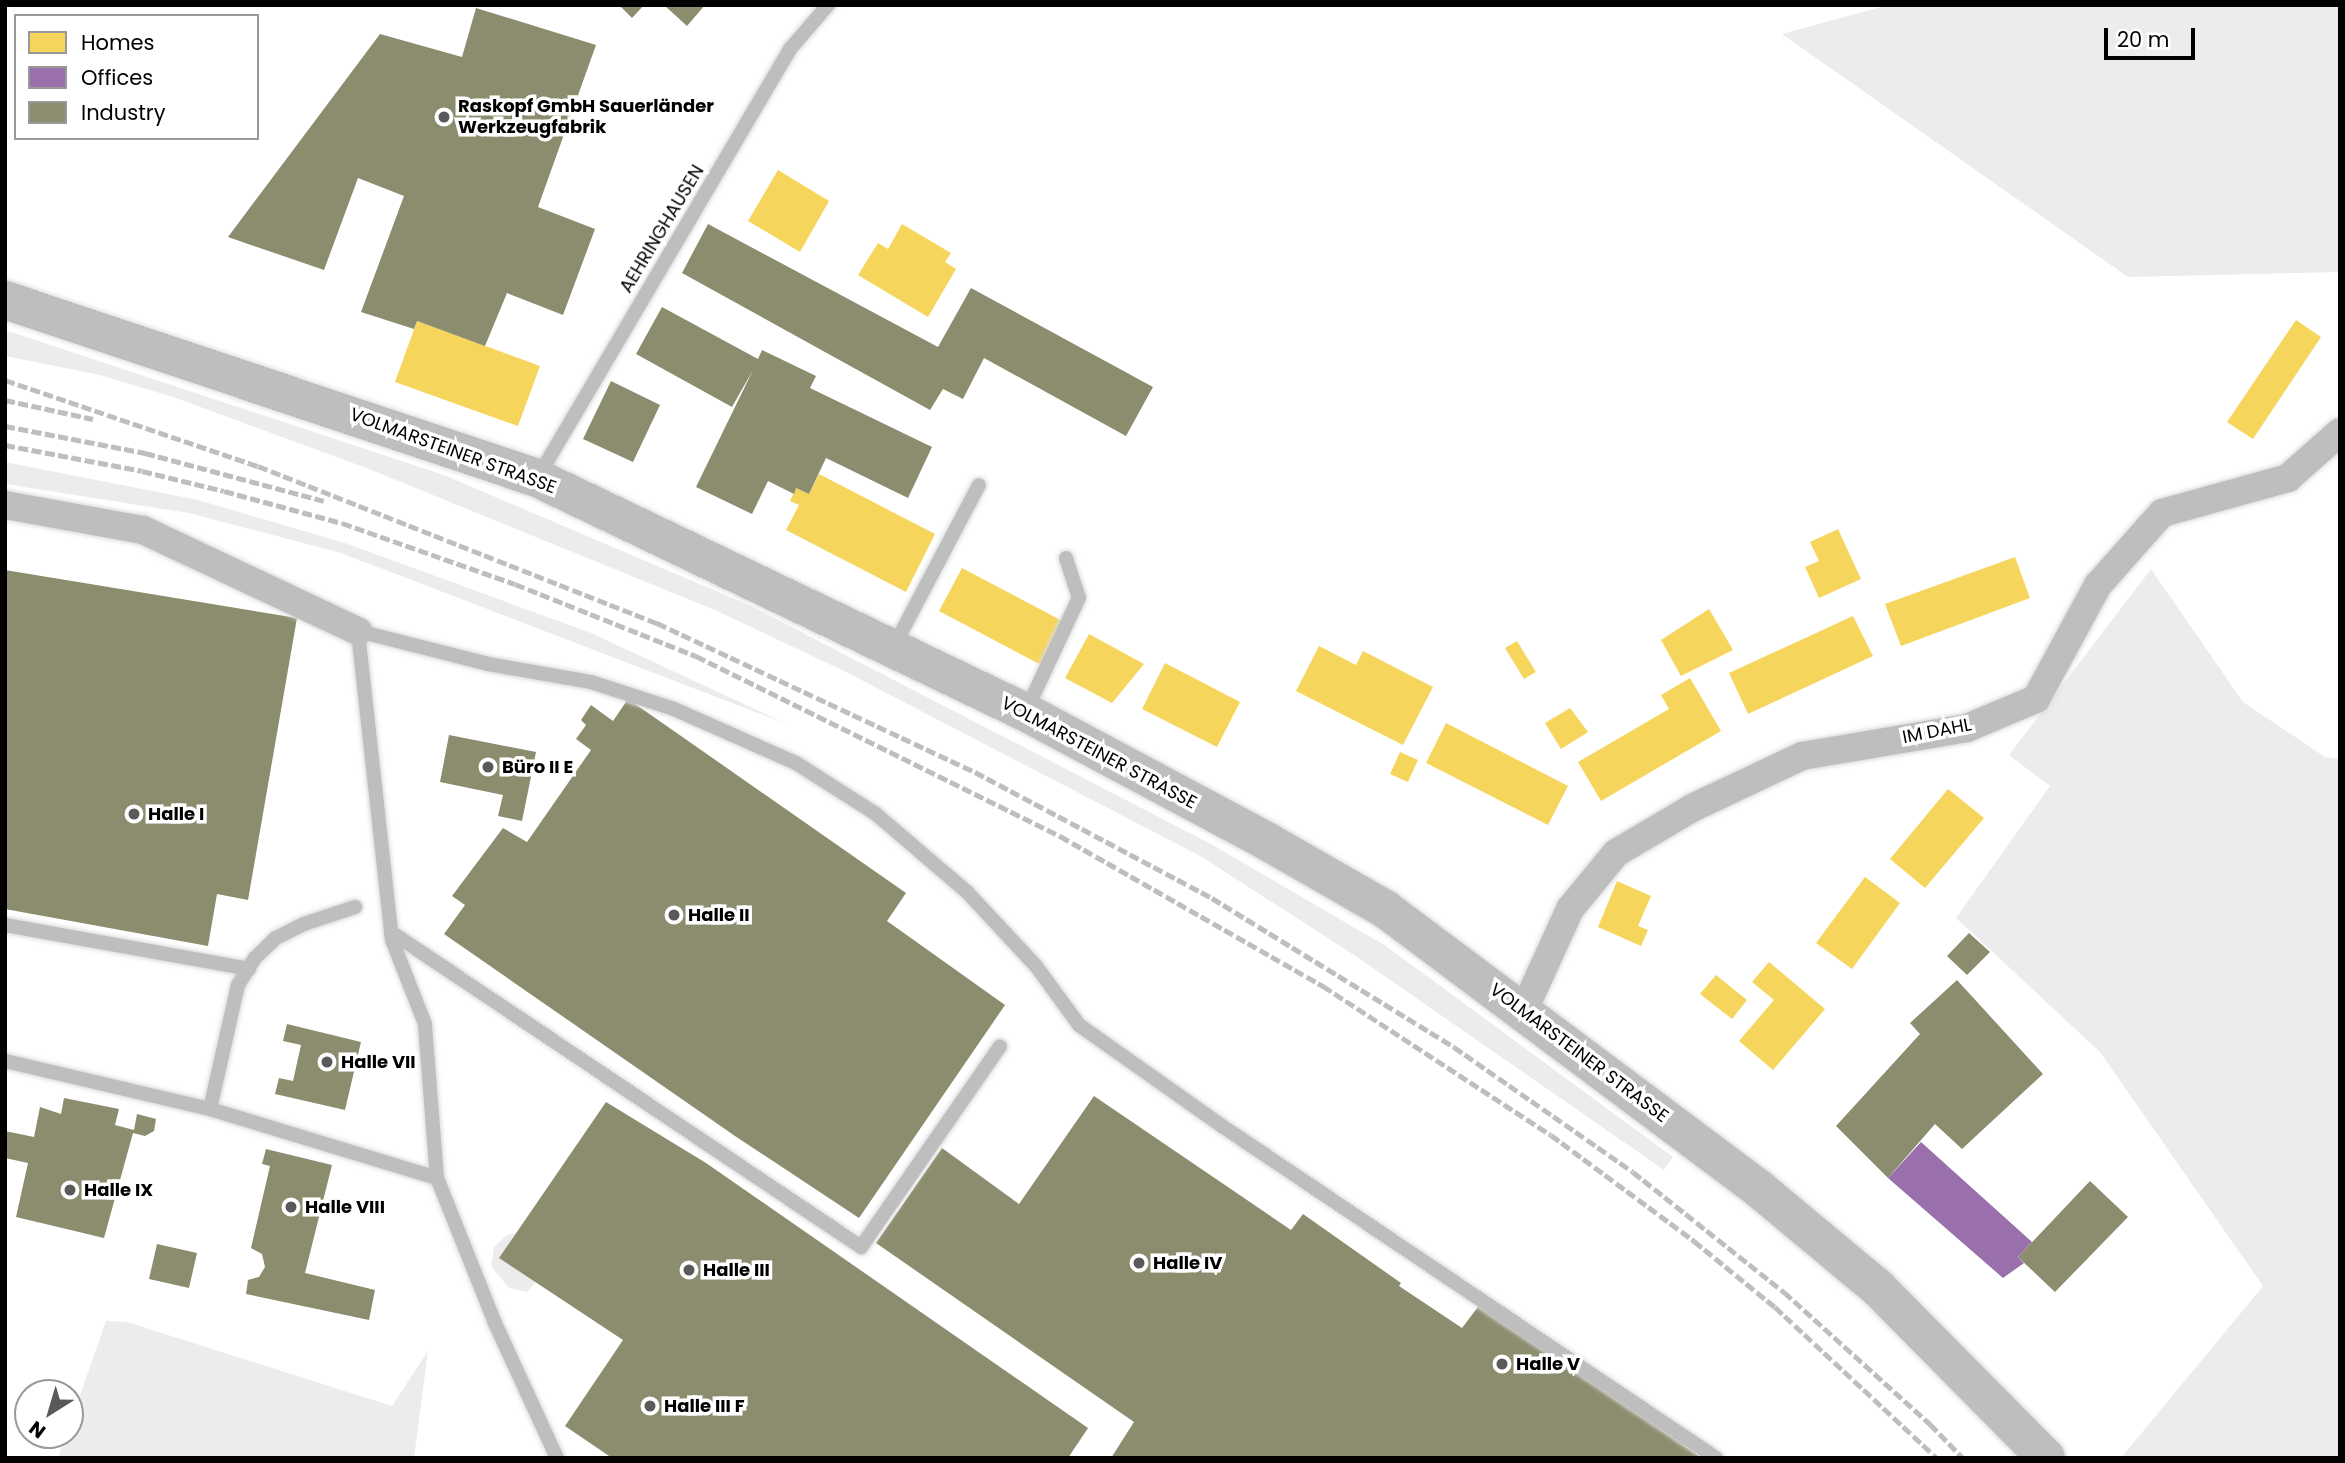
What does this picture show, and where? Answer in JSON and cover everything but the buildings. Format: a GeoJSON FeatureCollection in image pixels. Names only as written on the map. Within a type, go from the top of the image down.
{"type":"FeatureCollection","features":[{"type":"Feature","properties":{"kind":"main road","name":"VOLMARSTEINER STRASSE"},"geometry":{"type":"LineString","coordinates":[[5,300],[537,478],[1026,712],[1385,909],[1524,1010],[1758,1188],[1877,1287],[2046,1458]]}},
{"type":"Feature","properties":{"kind":"street","name":"IM DAHL"},"geometry":{"type":"LineString","coordinates":[[1524,1010],[1570,909],[1616,853],[1692,808],[1802,756],[1967,728],[2036,699],[2098,585],[2162,513],[2288,478],[2340,432]]}},
{"type":"Feature","properties":{"kind":"street"},"geometry":{"type":"LineString","coordinates":[[5,505],[143,530],[358,631]]}},
{"type":"Feature","properties":{"kind":"lane","name":"AEHRINGHAUSEN"},"geometry":{"type":"LineString","coordinates":[[537,478],[791,48],[828,5]]}},
{"type":"Feature","properties":{"kind":"lane"},"geometry":{"type":"LineString","coordinates":[[892,649],[979,485]]}},
{"type":"Feature","properties":{"kind":"lane"},"geometry":{"type":"LineString","coordinates":[[1026,712],[1079,598],[1066,558]]}},
{"type":"Feature","properties":{"kind":"lane"},"geometry":{"type":"LineString","coordinates":[[557,1458],[495,1323],[437,1178],[425,1024],[391,932],[358,631],[488,664],[591,682],[674,709],[796,763],[876,814],[967,892],[1035,966],[1079,1025],[1222,1126],[1716,1458]]}},
{"type":"Feature","properties":{"kind":"lane"},"geometry":{"type":"LineString","coordinates":[[210,1109],[239,985],[249,969],[276,938],[304,924],[355,907]]}},
{"type":"Feature","properties":{"kind":"lane"},"geometry":{"type":"LineString","coordinates":[[5,925],[249,969]]}},
{"type":"Feature","properties":{"kind":"lane"},"geometry":{"type":"LineString","coordinates":[[391,932],[860,1247],[1000,1046]]}},
{"type":"Feature","properties":{"kind":"lane"},"geometry":{"type":"LineString","coordinates":[[5,1061],[210,1109],[437,1178]]}},
{"type":"Feature","properties":{"kind":"shaded area"},"geometry":{"type":"Polygon","coordinates":[[[1888,5],[2340,5],[2340,272],[2128,277],[1782,34],[1888,5]]]}},
{"type":"Feature","properties":{"kind":"shaded area"},"geometry":{"type":"Polygon","coordinates":[[[5,330],[444,475],[751,606],[1211,844],[1386,946],[1673,1157],[1664,1170],[1357,957],[1202,857],[846,672],[715,610],[369,469],[176,398],[100,375],[5,356],[5,330]]]}},
{"type":"Feature","properties":{"kind":"shaded area"},"geometry":{"type":"Polygon","coordinates":[[[5,462],[198,500],[345,543],[591,633],[787,724],[341,553],[189,513],[5,484],[5,462]]]}},
{"type":"Feature","properties":{"kind":"shaded area"},"geometry":{"type":"Polygon","coordinates":[[[2151,569],[2243,702],[2325,757],[2340,759],[2340,1458],[2121,1458],[2263,1286],[2100,1052],[1956,918],[2050,786],[2009,755],[2151,569]]]}},
{"type":"Feature","properties":{"kind":"shaded area"},"geometry":{"type":"Polygon","coordinates":[[[516,1233],[500,1258],[536,1282],[527,1292],[509,1288],[491,1266],[494,1247],[507,1235],[516,1233]]]}},
{"type":"Feature","properties":{"kind":"shaded area"},"geometry":{"type":"Polygon","coordinates":[[[106,1321],[127,1322],[392,1406],[428,1351],[414,1458],[58,1458],[61,1449],[84,1449],[84,1384],[106,1321]]]}},
{"type":"Feature","properties":{"kind":"railway"},"geometry":{"type":"LineString","coordinates":[[5,380],[258,466],[657,623],[975,772],[1212,898],[1454,1047],[1633,1172],[1784,1292],[1930,1424],[1963,1458]]}},
{"type":"Feature","properties":{"kind":"railway"},"geometry":{"type":"LineString","coordinates":[[5,400],[93,419]]}},
{"type":"Feature","properties":{"kind":"railway"},"geometry":{"type":"LineString","coordinates":[[5,426],[145,453],[324,501]]}},
{"type":"Feature","properties":{"kind":"railway"},"geometry":{"type":"LineString","coordinates":[[5,445],[142,471],[342,523],[515,584],[696,656],[1060,836],[1323,986],[1551,1135],[1694,1241],[1775,1307],[1937,1458]]}},
{"type":"Feature","properties":{"kind":"place","name":"Raskopf GmbH Sauerländer Werkzeugfabrik"},"geometry":{"type":"Point","coordinates":[444,117]}},
{"type":"Feature","properties":{"kind":"place","name":"Büro II E"},"geometry":{"type":"Point","coordinates":[488,767]}},
{"type":"Feature","properties":{"kind":"place","name":"Halle I"},"geometry":{"type":"Point","coordinates":[134,814]}},
{"type":"Feature","properties":{"kind":"place","name":"Halle II"},"geometry":{"type":"Point","coordinates":[674,915]}},
{"type":"Feature","properties":{"kind":"place","name":"Halle VII"},"geometry":{"type":"Point","coordinates":[327,1062]}},
{"type":"Feature","properties":{"kind":"place","name":"Halle IX"},"geometry":{"type":"Point","coordinates":[70,1190]}},
{"type":"Feature","properties":{"kind":"place","name":"Halle VIII"},"geometry":{"type":"Point","coordinates":[291,1207]}},
{"type":"Feature","properties":{"kind":"place","name":"Halle IV"},"geometry":{"type":"Point","coordinates":[1139,1263]}},
{"type":"Feature","properties":{"kind":"place","name":"Halle III"},"geometry":{"type":"Point","coordinates":[689,1270]}},
{"type":"Feature","properties":{"kind":"place","name":"Halle V"},"geometry":{"type":"Point","coordinates":[1502,1364]}},
{"type":"Feature","properties":{"kind":"place","name":"Halle III F"},"geometry":{"type":"Point","coordinates":[650,1406]}}]}
